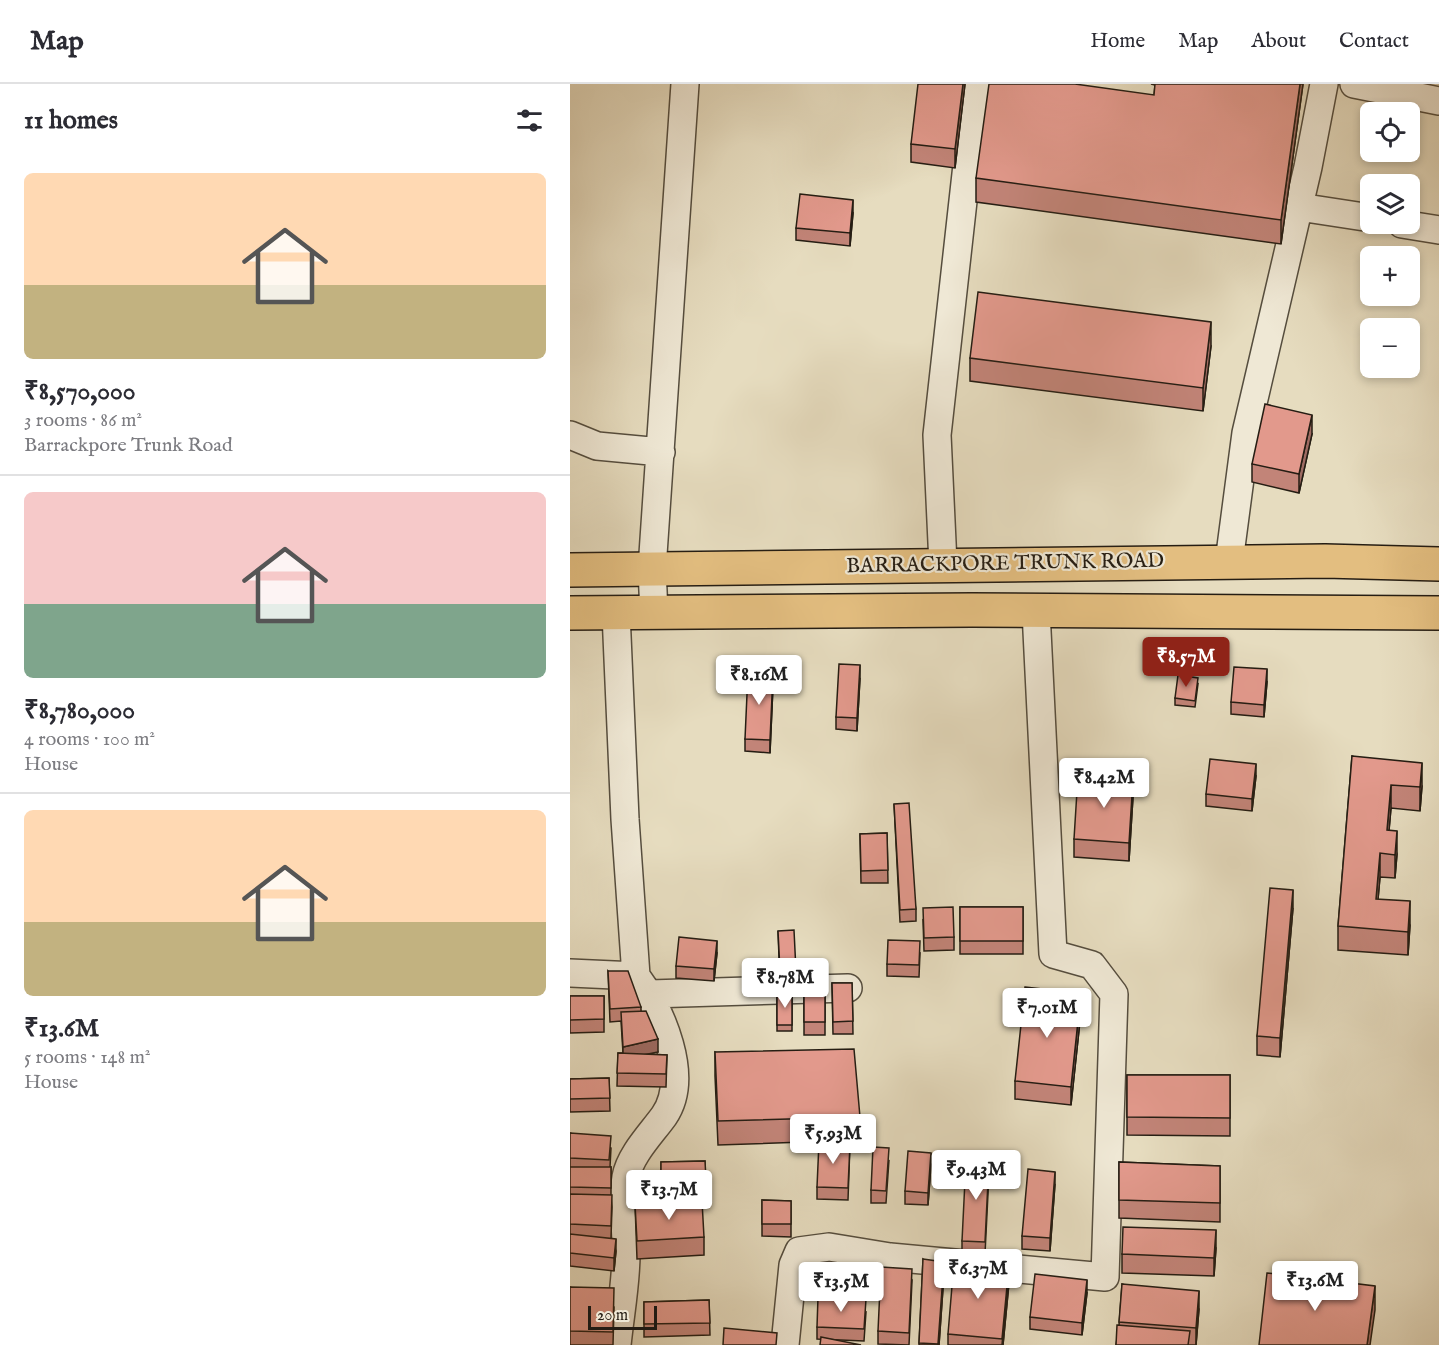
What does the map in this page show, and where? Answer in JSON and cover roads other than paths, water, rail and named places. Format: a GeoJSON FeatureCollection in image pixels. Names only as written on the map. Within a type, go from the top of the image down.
{"type":"FeatureCollection","features":[{"type":"Feature","properties":{"kind":"main road","name":"BARRACKPORE TRUNK ROAD"},"geometry":{"type":"LineString","coordinates":[[570,570],[1229,562],[1439,564]]}},
{"type":"Feature","properties":{"kind":"main road"},"geometry":{"type":"LineString","coordinates":[[1348,613],[1351,562]]}},
{"type":"Feature","properties":{"kind":"main road"},"geometry":{"type":"LineString","coordinates":[[570,613],[1036,611],[1439,613]]}},
{"type":"Feature","properties":{"kind":"street"},"geometry":{"type":"LineString","coordinates":[[654,613],[652,569],[686,84]]}},
{"type":"Feature","properties":{"kind":"street"},"geometry":{"type":"LineString","coordinates":[[943,564],[937,435],[976,84]]}},
{"type":"Feature","properties":{"kind":"street"},"geometry":{"type":"LineString","coordinates":[[1229,562],[1246,433],[1299,207],[1324,84]]}},
{"type":"Feature","properties":{"kind":"street"},"geometry":{"type":"LineString","coordinates":[[1354,84],[1439,101]]}},
{"type":"Feature","properties":{"kind":"street"},"geometry":{"type":"LineString","coordinates":[[1299,207],[1360,217]]}},
{"type":"Feature","properties":{"kind":"street"},"geometry":{"type":"LineString","coordinates":[[1420,227],[1439,230]]}},
{"type":"Feature","properties":{"kind":"street"},"geometry":{"type":"LineString","coordinates":[[570,435],[597,446],[661,452]]}},
{"type":"Feature","properties":{"kind":"street"},"geometry":{"type":"LineString","coordinates":[[785,1345],[793,1265],[799,1251],[830,1247],[890,1257],[1105,1277],[1114,994],[1092,964],[1053,954],[1036,611]]}},
{"type":"Feature","properties":{"kind":"street"},"geometry":{"type":"LineString","coordinates":[[616,613],[625,819],[643,985],[666,1030],[675,1086],[672,1102],[626,1174],[623,1210],[626,1254],[617,1345]]}},
{"type":"Feature","properties":{"kind":"street"},"geometry":{"type":"LineString","coordinates":[[570,973],[643,985],[848,988]]}}]}
